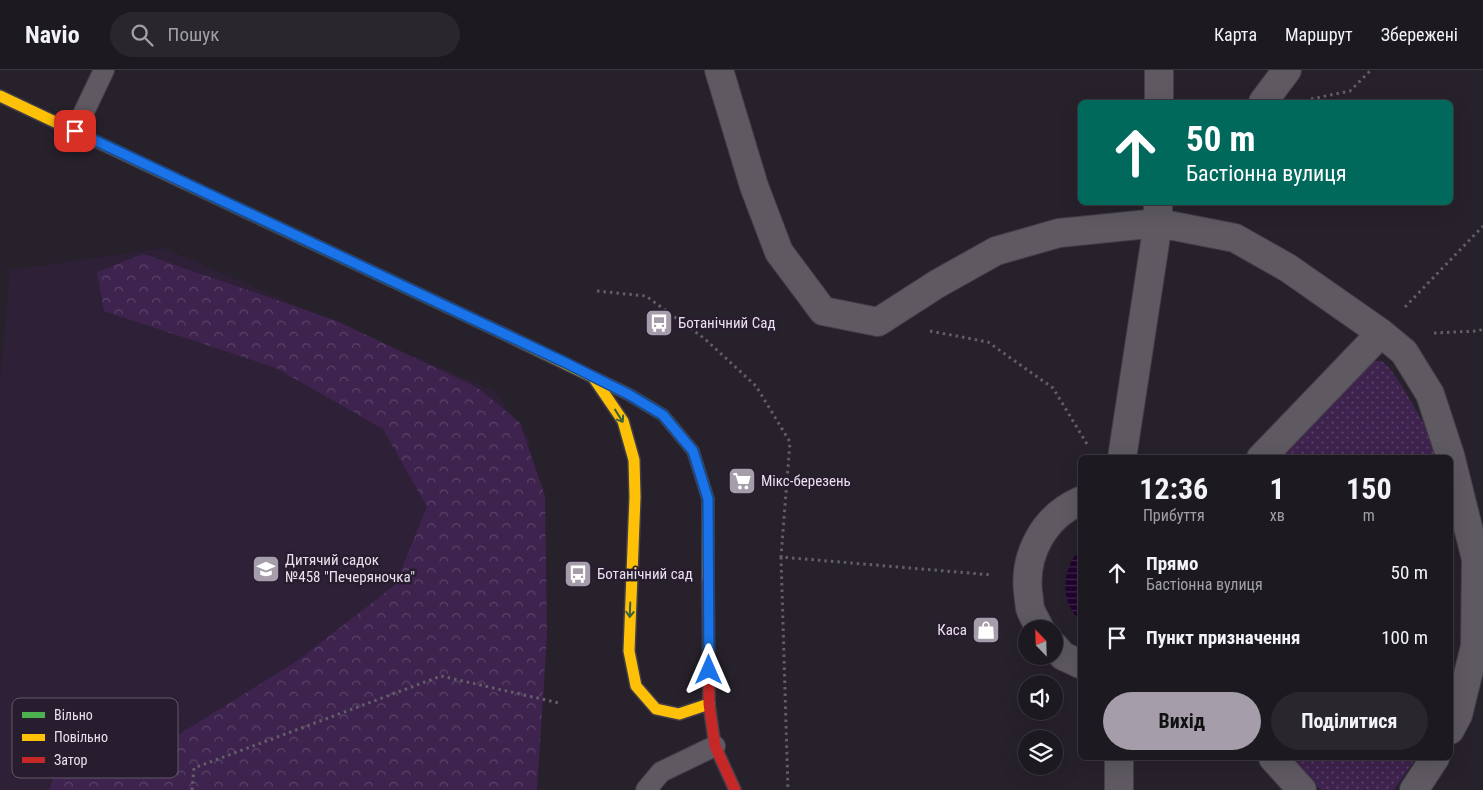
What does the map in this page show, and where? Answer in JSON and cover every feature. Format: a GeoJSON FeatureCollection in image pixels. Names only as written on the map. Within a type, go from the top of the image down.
{"type":"FeatureCollection","features":[{"type":"Feature","properties":{"kind":"street"},"geometry":{"type":"LineString","coordinates":[[719,70],[754,186],[779,252],[823,311],[878,322],[937,284],[996,251],[1059,233],[1158,212],[1171,205]]}},
{"type":"Feature","properties":{"kind":"street"},"geometry":{"type":"LineString","coordinates":[[1159,70],[1159,100]]}},
{"type":"Feature","properties":{"kind":"street"},"geometry":{"type":"LineString","coordinates":[[1264,100],[1286,70]]}},
{"type":"Feature","properties":{"kind":"street"},"geometry":{"type":"LineString","coordinates":[[0,96],[592,375],[663,415],[693,451],[708,499],[709,704],[715,746],[734,790]]}},
{"type":"Feature","properties":{"kind":"street"},"geometry":{"type":"LineString","coordinates":[[1158,212],[1235,238],[1288,268],[1381,333],[1404,352],[1430,394],[1450,455]]}},
{"type":"Feature","properties":{"kind":"street"},"geometry":{"type":"LineString","coordinates":[[1122,455],[1158,212]]}},
{"type":"Feature","properties":{"kind":"street"},"geometry":{"type":"LineString","coordinates":[[1264,455],[1381,333]]}},
{"type":"Feature","properties":{"kind":"street"},"geometry":{"type":"LineString","coordinates":[[592,375],[623,421],[634,460],[635,497],[629,651],[636,686],[656,709],[679,714],[709,704]]}},
{"type":"Feature","properties":{"kind":"street"},"geometry":{"type":"LineString","coordinates":[[1453,467],[1476,560],[1474,646],[1458,715],[1453,724]]}},
{"type":"Feature","properties":{"kind":"street"},"geometry":{"type":"LineString","coordinates":[[1036,620],[1030,608],[1027,578],[1030,556],[1039,536],[1053,520],[1071,505],[1078,503]]}},
{"type":"Feature","properties":{"kind":"street"},"geometry":{"type":"LineString","coordinates":[[1063,656],[1078,663]]}},
{"type":"Feature","properties":{"kind":"street"},"geometry":{"type":"LineString","coordinates":[[1119,760],[1120,790]]}},
{"type":"Feature","properties":{"kind":"street"},"geometry":{"type":"LineString","coordinates":[[1275,760],[1302,790]]}},
{"type":"Feature","properties":{"kind":"street"},"geometry":{"type":"LineString","coordinates":[[1414,790],[1434,760]]}},
{"type":"Feature","properties":{"kind":"lane"},"geometry":{"type":"LineString","coordinates":[[75,131],[104,70]]}},
{"type":"Feature","properties":{"kind":"lane"},"geometry":{"type":"LineString","coordinates":[[646,790],[661,772],[715,746]]}},
{"type":"Feature","properties":{"kind":"path"},"geometry":{"type":"LineString","coordinates":[[1305,100],[1350,91],[1371,70]]}},
{"type":"Feature","properties":{"kind":"path"},"geometry":{"type":"LineString","coordinates":[[1381,333],[1483,226]]}},
{"type":"Feature","properties":{"kind":"path"},"geometry":{"type":"LineString","coordinates":[[597,291],[646,296],[705,340],[756,386],[790,442],[781,557],[788,790]]}},
{"type":"Feature","properties":{"kind":"path"},"geometry":{"type":"LineString","coordinates":[[878,322],[988,342],[1052,388],[1091,450]]}},
{"type":"Feature","properties":{"kind":"path"},"geometry":{"type":"LineString","coordinates":[[781,557],[1027,578]]}},
{"type":"Feature","properties":{"kind":"path"},"geometry":{"type":"LineString","coordinates":[[192,790],[194,768],[441,676],[559,703]]}},
{"type":"Feature","properties":{"kind":"shaded area","name":"Дитячий садок №458 \"Печеряночка\""},"geometry":{"type":"Polygon","coordinates":[[[164,248],[495,391],[528,437],[537,494],[178,772],[178,698],[12,698],[12,778],[170,778],[155,790],[0,790],[0,382],[10,270],[164,248]]]}},
{"type":"Feature","properties":{"kind":"shaded area"},"geometry":{"type":"Polygon","coordinates":[[[1078,552],[1078,618],[1069,604],[1065,585],[1069,566],[1078,552]]]}},
{"type":"Feature","properties":{"kind":"green space"},"geometry":{"type":"Polygon","coordinates":[[[143,254],[337,321],[478,388],[520,423],[545,496],[547,635],[537,790],[49,790],[54,778],[178,778],[178,735],[297,661],[395,585],[427,507],[383,429],[276,368],[104,311],[97,272],[143,254]]]}},
{"type":"Feature","properties":{"kind":"green space"},"geometry":{"type":"Polygon","coordinates":[[[1374,361],[1381,361],[1395,376],[1440,455],[1283,455],[1369,364],[1374,361]]]}},
{"type":"Feature","properties":{"kind":"green space"},"geometry":{"type":"Polygon","coordinates":[[[1294,760],[1415,760],[1394,790],[1321,790],[1294,760]]]}},
{"type":"Feature","properties":{"kind":"traffic: fast"},"geometry":{"type":"LineString","coordinates":[[184,183],[500,332]]}},
{"type":"Feature","properties":{"kind":"traffic: slow"},"geometry":{"type":"LineString","coordinates":[[0,96],[184,183]]}},
{"type":"Feature","properties":{"kind":"traffic: slow"},"geometry":{"type":"LineString","coordinates":[[500,332],[628,394],[663,415],[693,451],[708,499],[708,579]]}},
{"type":"Feature","properties":{"kind":"traffic: slow"},"geometry":{"type":"LineString","coordinates":[[593,377],[623,421],[634,460],[635,497],[629,651],[636,686],[656,709],[679,714],[709,704]]}},
{"type":"Feature","properties":{"kind":"traffic: jam"},"geometry":{"type":"LineString","coordinates":[[708,579],[709,704],[715,746],[735,790]]}},
{"type":"Feature","properties":{"kind":"place","name":"Ботанічний Сад"},"geometry":{"type":"Point","coordinates":[659,323]}},
{"type":"Feature","properties":{"kind":"place","name":"Мікс-березень"},"geometry":{"type":"Point","coordinates":[742,481]}},
{"type":"Feature","properties":{"kind":"place","name":"Дитячий садок №458 \"Печеряночка\""},"geometry":{"type":"Point","coordinates":[266,569]}},
{"type":"Feature","properties":{"kind":"place","name":"Ботанічний сад"},"geometry":{"type":"Point","coordinates":[578,574]}},
{"type":"Feature","properties":{"kind":"place","name":"Каса"},"geometry":{"type":"Point","coordinates":[986,630]}},
{"type":"Feature","properties":{"kind":"route"},"geometry":{"type":"LineString","coordinates":[[75,131],[564,362],[628,394],[663,415],[693,451],[708,499],[709,670]]}}]}
